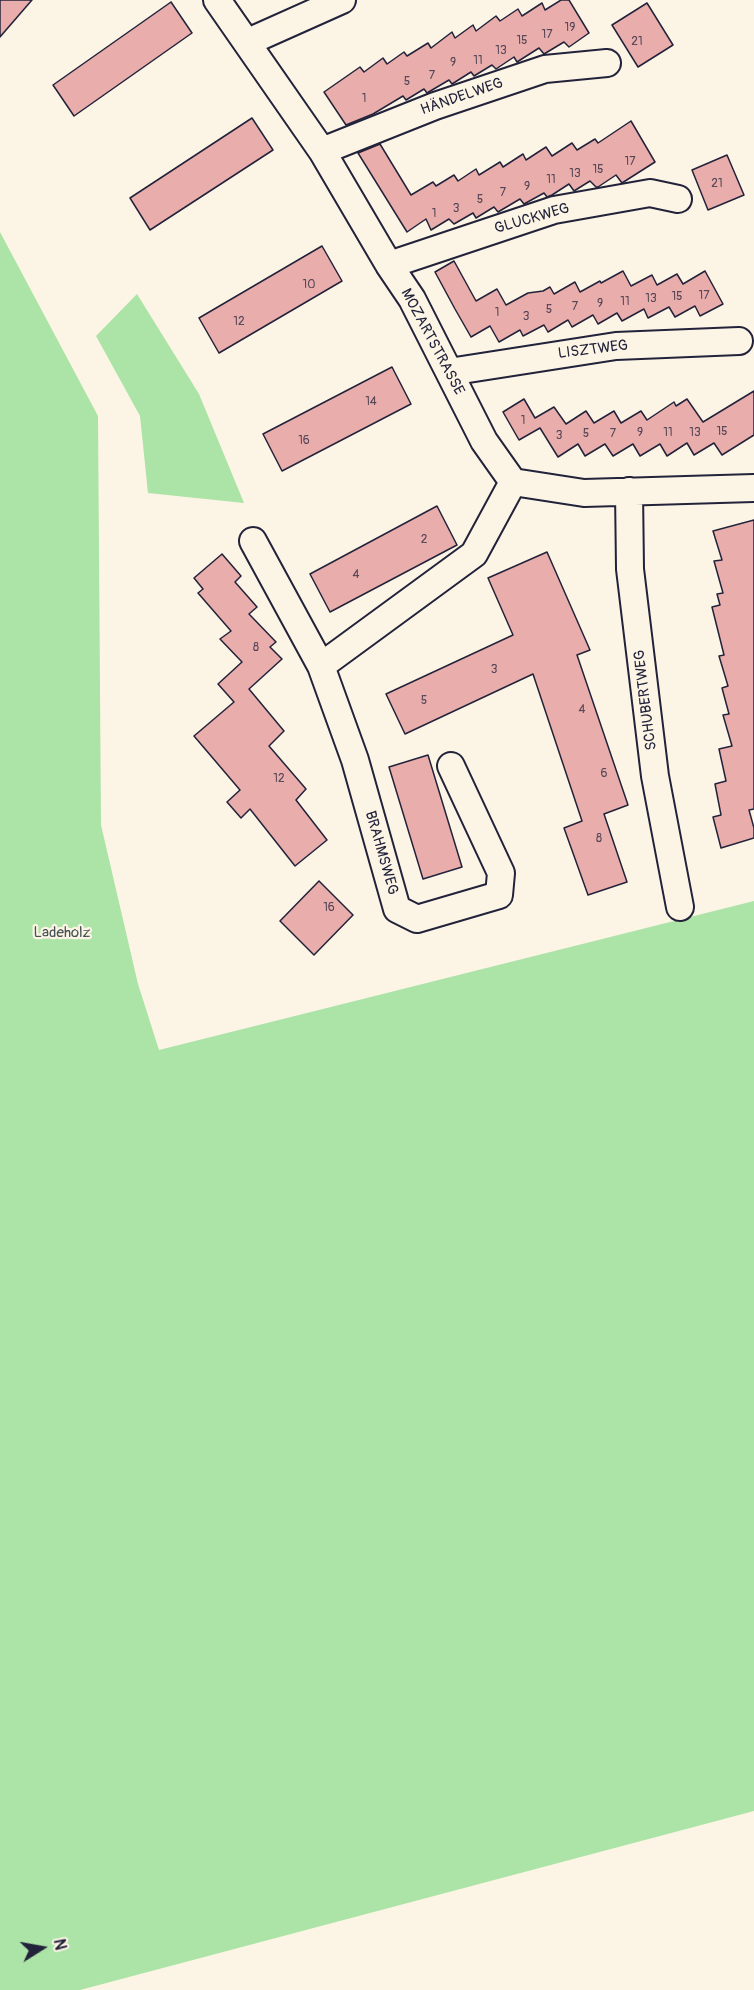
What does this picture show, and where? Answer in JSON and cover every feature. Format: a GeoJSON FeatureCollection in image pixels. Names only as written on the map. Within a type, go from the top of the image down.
{"type":"FeatureCollection","features":[{"type":"Feature","properties":{"kind":"street","name":"MOZARTSTRASSE"},"geometry":{"type":"LineString","coordinates":[[217,0],[322,151],[389,265],[412,299],[484,441],[513,482]]}},
{"type":"Feature","properties":{"kind":"street"},"geometry":{"type":"LineString","coordinates":[[248,42],[342,0]]}},
{"type":"Feature","properties":{"kind":"street","name":"HÄNDELWEG"},"geometry":{"type":"LineString","coordinates":[[322,151],[435,106],[545,69],[608,63]]}},
{"type":"Feature","properties":{"kind":"street","name":"GLUCKWEG"},"geometry":{"type":"LineString","coordinates":[[389,265],[554,210],[650,193],[678,199]]}},
{"type":"Feature","properties":{"kind":"street","name":"LISZTWEG"},"geometry":{"type":"LineString","coordinates":[[449,372],[616,346],[739,341]]}},
{"type":"Feature","properties":{"kind":"street"},"geometry":{"type":"LineString","coordinates":[[321,666],[474,554],[513,482],[584,493],[754,488]]}},
{"type":"Feature","properties":{"kind":"street","name":"SCHUBERTWEG"},"geometry":{"type":"LineString","coordinates":[[629,490],[630,569],[652,753],[680,907]]}},
{"type":"Feature","properties":{"kind":"street","name":"BRAHMSWEG"},"geometry":{"type":"LineString","coordinates":[[253,541],[321,666],[355,760],[397,909],[417,919],[499,895],[501,873],[451,766]]}},
{"type":"Feature","properties":{"kind":"green space","name":"Ladeholz"},"geometry":{"type":"Polygon","coordinates":[[[0,232],[98,416],[101,825],[138,984],[159,1050],[754,901],[754,1811],[80,1990],[0,1990],[0,232]]]}},
{"type":"Feature","properties":{"kind":"green space"},"geometry":{"type":"Polygon","coordinates":[[[137,294],[199,394],[244,503],[148,493],[140,416],[96,336],[137,294]]]}},
{"type":"Feature","properties":{"kind":"building"},"geometry":{"type":"Polygon","coordinates":[[[0,0],[32,0],[0,37],[0,0]]]}},
{"type":"Feature","properties":{"kind":"building"},"geometry":{"type":"Polygon","coordinates":[[[561,0],[569,0],[589,33],[569,47],[564,42],[544,54],[539,48],[517,62],[514,57],[496,69],[492,65],[474,76],[471,72],[452,84],[449,80],[427,93],[424,89],[406,100],[403,96],[373,114],[346,125],[324,92],[360,67],[364,72],[383,58],[387,64],[404,52],[407,56],[428,43],[431,48],[452,32],[455,38],[473,25],[476,31],[496,16],[500,21],[518,9],[522,16],[542,3],[545,10],[561,0]]]}},
{"type":"Feature","properties":{"kind":"building"},"geometry":{"type":"Polygon","coordinates":[[[171,2],[192,33],[74,116],[53,85],[171,2]]]}},
{"type":"Feature","properties":{"kind":"building"},"geometry":{"type":"Polygon","coordinates":[[[647,3],[673,45],[638,67],[612,25],[647,3]]]}},
{"type":"Feature","properties":{"kind":"building"},"geometry":{"type":"Polygon","coordinates":[[[252,118],[273,150],[150,230],[130,198],[252,118]]]}},
{"type":"Feature","properties":{"kind":"building"},"geometry":{"type":"Polygon","coordinates":[[[631,121],[655,162],[622,183],[616,175],[598,187],[590,181],[574,191],[569,184],[547,197],[544,193],[524,204],[520,199],[498,212],[494,207],[476,218],[473,213],[454,224],[449,219],[431,230],[426,219],[407,232],[358,153],[380,144],[411,195],[433,182],[436,186],[454,175],[458,181],[476,169],[479,175],[500,162],[503,167],[523,154],[526,160],[546,147],[552,156],[572,143],[577,150],[595,139],[598,143],[631,121]]]}},
{"type":"Feature","properties":{"kind":"building"},"geometry":{"type":"Polygon","coordinates":[[[727,155],[744,195],[708,210],[692,170],[727,155]]]}},
{"type":"Feature","properties":{"kind":"building"},"geometry":{"type":"Polygon","coordinates":[[[322,246],[342,281],[219,353],[199,318],[322,246]]]}},
{"type":"Feature","properties":{"kind":"building"},"geometry":{"type":"Polygon","coordinates":[[[454,261],[476,301],[497,289],[506,305],[528,293],[543,291],[550,287],[554,294],[575,282],[580,292],[623,271],[631,286],[652,275],[657,285],[677,274],[683,284],[705,271],[723,304],[700,316],[695,306],[675,317],[669,307],[648,318],[644,309],[622,321],[617,313],[598,324],[593,315],[572,327],[568,320],[548,332],[544,325],[523,336],[520,330],[499,342],[490,326],[471,337],[455,309],[435,272],[454,261]]]}},
{"type":"Feature","properties":{"kind":"building"},"geometry":{"type":"Polygon","coordinates":[[[392,367],[411,404],[282,471],[263,434],[392,367]]]}},
{"type":"Feature","properties":{"kind":"building"},"geometry":{"type":"Polygon","coordinates":[[[754,391],[754,435],[722,455],[714,443],[694,455],[687,443],[667,456],[660,444],[640,456],[633,444],[613,456],[605,444],[585,456],[578,444],[558,457],[540,428],[519,440],[503,412],[524,399],[535,418],[554,407],[566,424],[586,411],[594,423],[614,411],[621,423],[641,411],[647,420],[674,402],[676,406],[687,399],[703,422],[754,391]]]}},
{"type":"Feature","properties":{"kind":"building"},"geometry":{"type":"Polygon","coordinates":[[[437,506],[457,545],[330,612],[310,574],[437,506]]]}},
{"type":"Feature","properties":{"kind":"building"},"geometry":{"type":"Polygon","coordinates":[[[754,520],[754,809],[749,810],[754,838],[721,848],[713,817],[721,815],[715,784],[726,781],[719,749],[732,746],[723,715],[729,714],[722,688],[728,686],[719,656],[724,655],[712,607],[720,605],[717,594],[723,593],[714,561],[722,560],[713,531],[754,520]]]}},
{"type":"Feature","properties":{"kind":"building"},"geometry":{"type":"Polygon","coordinates":[[[547,552],[590,650],[577,655],[628,805],[604,814],[627,882],[588,895],[564,828],[582,821],[533,674],[405,734],[386,694],[513,635],[488,578],[547,552]]]}},
{"type":"Feature","properties":{"kind":"building"},"geometry":{"type":"Polygon","coordinates":[[[222,554],[241,576],[235,582],[257,607],[249,614],[276,642],[270,647],[282,659],[249,689],[284,731],[269,746],[306,789],[296,800],[327,840],[295,866],[250,809],[241,818],[227,802],[240,790],[194,736],[234,702],[218,684],[242,662],[220,639],[231,631],[198,593],[203,589],[194,578],[222,554]]]}},
{"type":"Feature","properties":{"kind":"building"},"geometry":{"type":"Polygon","coordinates":[[[428,755],[462,867],[423,879],[389,767],[428,755]]]}},
{"type":"Feature","properties":{"kind":"building"},"geometry":{"type":"Polygon","coordinates":[[[319,881],[353,915],[314,955],[280,921],[319,881]]]}}]}
